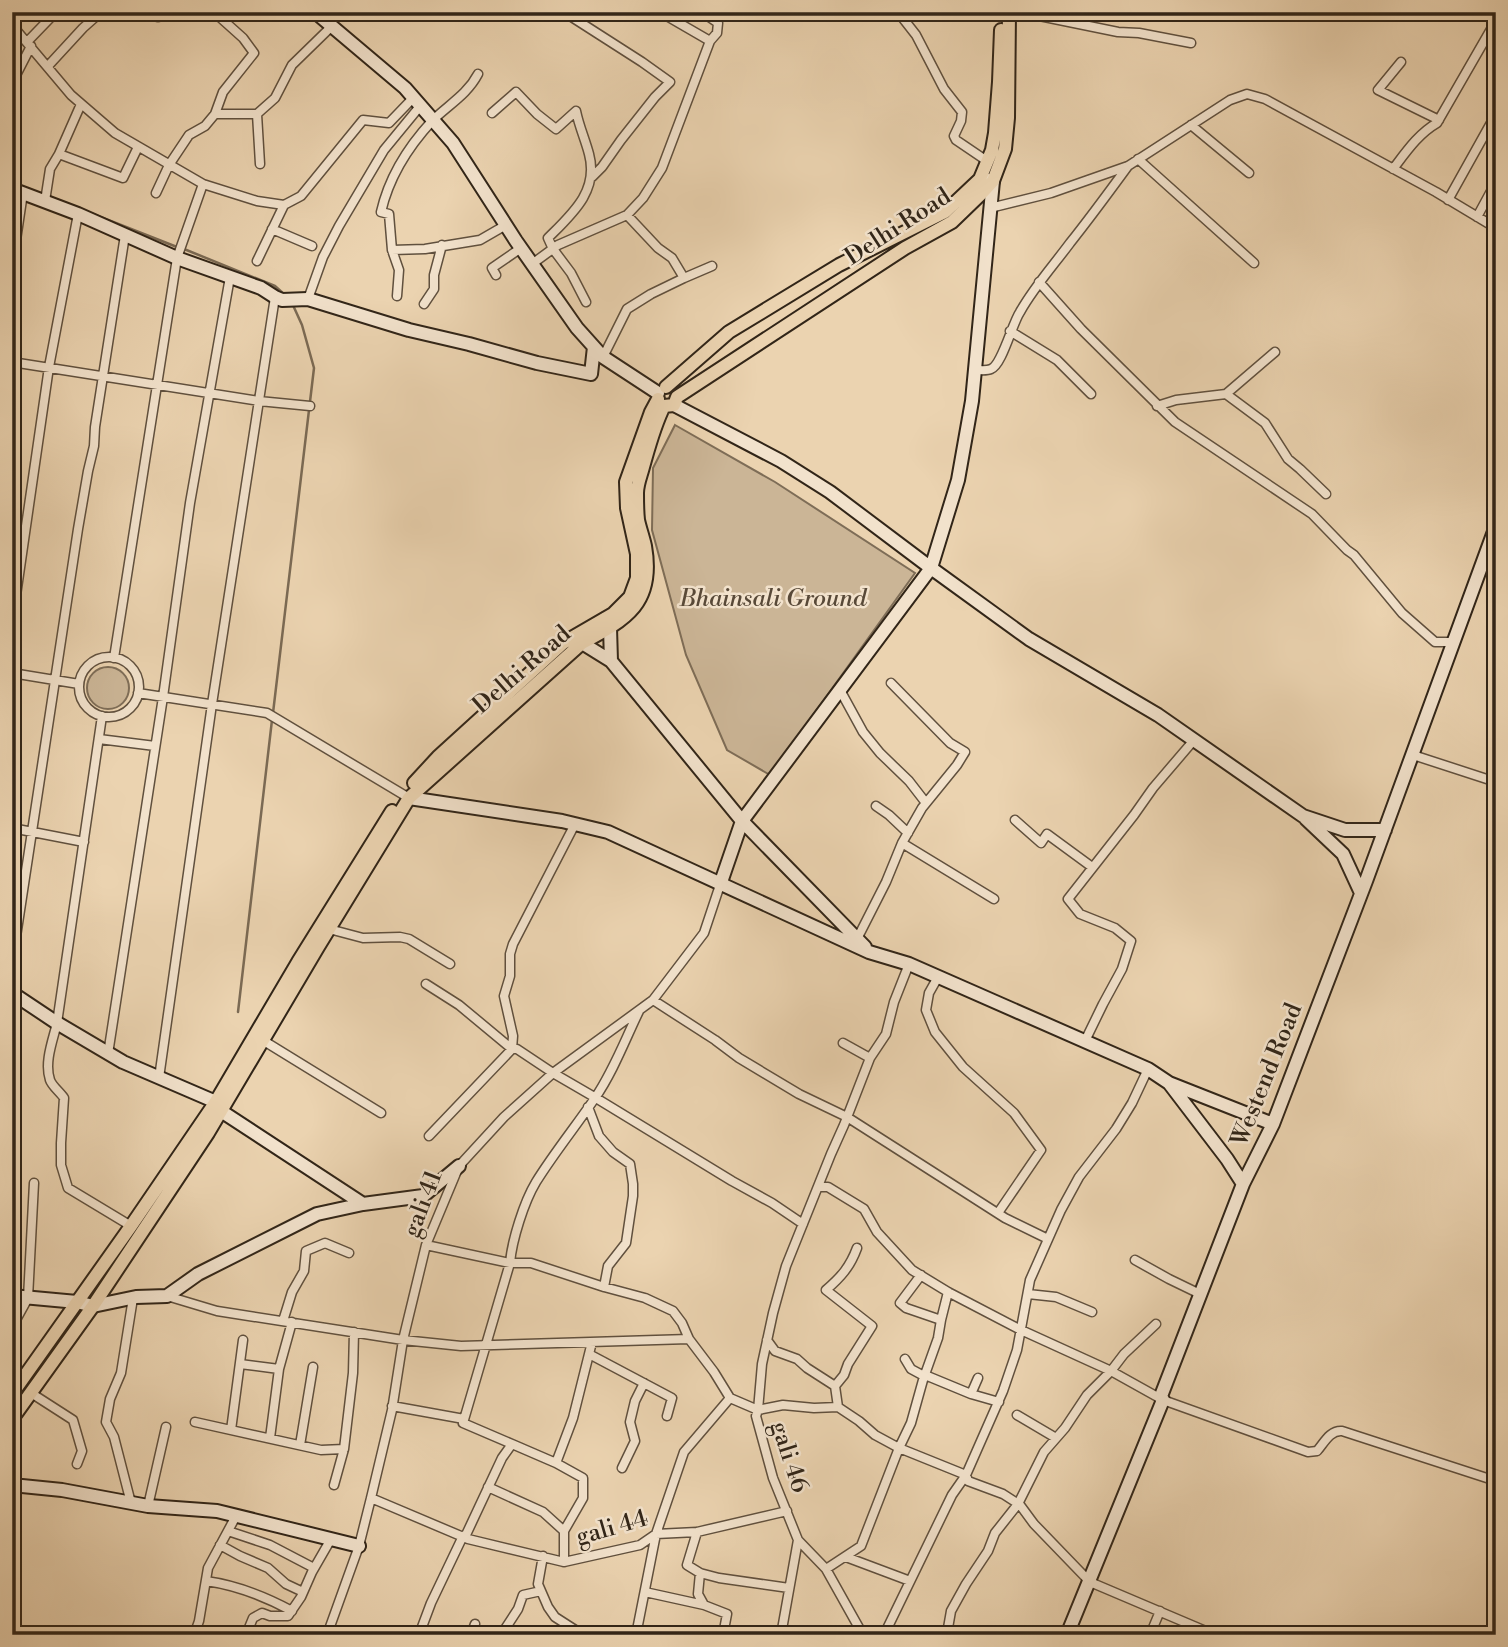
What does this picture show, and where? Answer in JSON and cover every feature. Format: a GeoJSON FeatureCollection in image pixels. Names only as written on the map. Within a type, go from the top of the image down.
{"type":"FeatureCollection","features":[{"type":"Feature","properties":{"kind":"main road"},"geometry":{"type":"LineString","coordinates":[[666,398],[729,332],[839,265],[945,212],[986,180],[997,108],[1001,12]]}},
{"type":"Feature","properties":{"kind":"main road","name":"Delhi Road"},"geometry":{"type":"LineString","coordinates":[[406,796],[579,639],[608,623],[630,597],[637,578],[637,554],[628,517],[626,482],[651,412],[666,398],[905,248],[952,222],[975,201],[1005,149],[1009,12]]}},
{"type":"Feature","properties":{"kind":"main road"},"geometry":{"type":"LineString","coordinates":[[12,1394],[264,1041],[406,796]]}},
{"type":"Feature","properties":{"kind":"main road"},"geometry":{"type":"LineString","coordinates":[[12,1419],[93,1306],[202,1142],[218,1106],[304,951],[406,796]]}},
{"type":"Feature","properties":{"kind":"street"},"geometry":{"type":"LineString","coordinates":[[12,83],[29,44],[56,12]]}},
{"type":"Feature","properties":{"kind":"street"},"geometry":{"type":"LineString","coordinates":[[48,66],[101,12]]}},
{"type":"Feature","properties":{"kind":"street"},"geometry":{"type":"LineString","coordinates":[[156,193],[169,165],[189,135],[205,127],[215,114],[223,92],[254,52],[243,38],[214,12]]}},
{"type":"Feature","properties":{"kind":"street"},"geometry":{"type":"LineString","coordinates":[[314,12],[388,73],[417,101],[453,143],[576,328],[603,357],[666,398],[821,485],[1028,639],[1158,715],[1303,816],[1343,854],[1362,893]]}},
{"type":"Feature","properties":{"kind":"street"},"geometry":{"type":"LineString","coordinates":[[564,12],[670,82],[592,177],[583,199],[568,219],[548,238],[586,302]]}},
{"type":"Feature","properties":{"kind":"street"},"geometry":{"type":"LineString","coordinates":[[660,12],[710,41]]}},
{"type":"Feature","properties":{"kind":"street"},"geometry":{"type":"LineString","coordinates":[[532,264],[558,245],[627,215],[643,198],[662,168],[710,41],[717,33],[718,23],[702,12]]}},
{"type":"Feature","properties":{"kind":"street"},"geometry":{"type":"LineString","coordinates":[[898,12],[916,35],[944,89],[962,113],[954,136],[956,140],[987,161]]}},
{"type":"Feature","properties":{"kind":"street"},"geometry":{"type":"LineString","coordinates":[[1020,12],[1118,32],[1139,33],[1191,43]]}},
{"type":"Feature","properties":{"kind":"street"},"geometry":{"type":"LineString","coordinates":[[1393,169],[1426,129],[1437,123],[1494,24]]}},
{"type":"Feature","properties":{"kind":"street"},"geometry":{"type":"LineString","coordinates":[[12,25],[71,96],[115,134],[203,184],[257,201],[284,205]]}},
{"type":"Feature","properties":{"kind":"street"},"geometry":{"type":"LineString","coordinates":[[215,114],[257,114],[275,98],[292,65],[331,26]]}},
{"type":"Feature","properties":{"kind":"street"},"geometry":{"type":"LineString","coordinates":[[1401,62],[1378,90],[1439,120]]}},
{"type":"Feature","properties":{"kind":"street"},"geometry":{"type":"LineString","coordinates":[[397,296],[399,270],[392,250],[389,214],[381,212],[386,193],[410,147],[433,120],[471,86],[478,74]]}},
{"type":"Feature","properties":{"kind":"street"},"geometry":{"type":"LineString","coordinates":[[492,113],[516,92],[556,129],[576,111],[589,155],[592,177]]}},
{"type":"Feature","properties":{"kind":"street"},"geometry":{"type":"LineString","coordinates":[[990,208],[1051,193],[1128,166],[1230,100],[1247,94],[1265,99],[1496,228]]}},
{"type":"Feature","properties":{"kind":"street"},"geometry":{"type":"LineString","coordinates":[[257,261],[284,205],[301,196],[363,120],[389,123],[417,101]]}},
{"type":"Feature","properties":{"kind":"street"},"geometry":{"type":"LineString","coordinates":[[304,299],[339,226],[417,101]]}},
{"type":"Feature","properties":{"kind":"street"},"geometry":{"type":"LineString","coordinates":[[45,201],[50,169],[81,104]]}},
{"type":"Feature","properties":{"kind":"street"},"geometry":{"type":"LineString","coordinates":[[257,114],[260,164]]}},
{"type":"Feature","properties":{"kind":"street"},"geometry":{"type":"LineString","coordinates":[[1448,200],[1496,114]]}},
{"type":"Feature","properties":{"kind":"street"},"geometry":{"type":"LineString","coordinates":[[1191,125],[1249,173]]}},
{"type":"Feature","properties":{"kind":"street"},"geometry":{"type":"LineString","coordinates":[[59,154],[123,178],[138,147]]}},
{"type":"Feature","properties":{"kind":"street"},"geometry":{"type":"LineString","coordinates":[[1138,159],[1254,263]]}},
{"type":"Feature","properties":{"kind":"street"},"geometry":{"type":"LineString","coordinates":[[975,370],[992,369],[996,366],[1016,318],[1039,282],[1128,166]]}},
{"type":"Feature","properties":{"kind":"street"},"geometry":{"type":"LineString","coordinates":[[720,885],[741,821],[931,568],[958,480],[972,401],[990,208],[986,180]]}},
{"type":"Feature","properties":{"kind":"street"},"geometry":{"type":"LineString","coordinates":[[1477,217],[1496,182]]}},
{"type":"Feature","properties":{"kind":"street"},"geometry":{"type":"LineString","coordinates":[[114,658],[177,258],[203,184]]}},
{"type":"Feature","properties":{"kind":"street"},"geometry":{"type":"LineString","coordinates":[[12,267],[18,191],[78,214],[177,258],[261,288],[278,298],[304,299],[409,330],[591,374],[594,347]]}},
{"type":"Feature","properties":{"kind":"street"},"geometry":{"type":"LineString","coordinates":[[12,623],[50,368],[78,214]]}},
{"type":"Feature","properties":{"kind":"street"},"geometry":{"type":"LineString","coordinates":[[627,215],[671,258],[684,278]]}},
{"type":"Feature","properties":{"kind":"street"},"geometry":{"type":"LineString","coordinates":[[392,250],[480,240],[506,225]]}},
{"type":"Feature","properties":{"kind":"street"},"geometry":{"type":"LineString","coordinates":[[272,229],[312,246]]}},
{"type":"Feature","properties":{"kind":"street"},"geometry":{"type":"LineString","coordinates":[[12,963],[125,235]]}},
{"type":"Feature","properties":{"kind":"street"},"geometry":{"type":"LineString","coordinates":[[424,304],[434,289],[434,275],[442,244]]}},
{"type":"Feature","properties":{"kind":"street"},"geometry":{"type":"LineString","coordinates":[[496,275],[492,268],[521,248]]}},
{"type":"Feature","properties":{"kind":"street"},"geometry":{"type":"LineString","coordinates":[[603,357],[626,309],[651,294],[712,266]]}},
{"type":"Feature","properties":{"kind":"street"},"geometry":{"type":"LineString","coordinates":[[108,1054],[191,503],[230,277]]}},
{"type":"Feature","properties":{"kind":"street"},"geometry":{"type":"LineString","coordinates":[[1039,282],[1081,329],[1175,422],[1312,514],[1354,555],[1402,613],[1435,642],[1454,642]]}},
{"type":"Feature","properties":{"kind":"street"},"geometry":{"type":"LineString","coordinates":[[159,1078],[212,704],[259,401],[278,298]]}},
{"type":"Feature","properties":{"kind":"street"},"geometry":{"type":"LineString","coordinates":[[1010,331],[1057,360],[1091,394]]}},
{"type":"Feature","properties":{"kind":"street"},"geometry":{"type":"LineString","coordinates":[[1157,406],[1176,400],[1226,394],[1275,352]]}},
{"type":"Feature","properties":{"kind":"street"},"geometry":{"type":"LineString","coordinates":[[12,362],[259,401],[310,406]]}},
{"type":"Feature","properties":{"kind":"street"},"geometry":{"type":"LineString","coordinates":[[1226,394],[1265,423],[1288,459],[1326,494]]}},
{"type":"Feature","properties":{"kind":"street","name":"Westend Road"},"geometry":{"type":"LineString","coordinates":[[1067,1635],[1163,1400],[1161,1396],[1243,1184],[1273,1124],[1362,893],[1496,526]]}},
{"type":"Feature","properties":{"kind":"street"},"geometry":{"type":"LineString","coordinates":[[608,623],[611,661]]}},
{"type":"Feature","properties":{"kind":"street"},"geometry":{"type":"LineString","coordinates":[[579,639],[611,661],[741,821],[869,952]]}},
{"type":"Feature","properties":{"kind":"street"},"geometry":{"type":"LineString","coordinates":[[102,658],[114,658],[133,670],[139,685],[136,700],[125,712],[110,717],[102,716],[84,705],[79,684],[83,672],[91,663],[102,658]]}},
{"type":"Feature","properties":{"kind":"street"},"geometry":{"type":"LineString","coordinates":[[12,673],[79,684]]}},
{"type":"Feature","properties":{"kind":"street"},"geometry":{"type":"LineString","coordinates":[[857,939],[908,833],[926,803],[965,752],[950,743],[891,683]]}},
{"type":"Feature","properties":{"kind":"street"},"geometry":{"type":"LineString","coordinates":[[840,690],[863,732],[926,803]]}},
{"type":"Feature","properties":{"kind":"street"},"geometry":{"type":"LineString","coordinates":[[138,693],[267,713],[406,796],[608,832],[869,952],[909,964],[1148,1069],[1168,1083],[1273,1124]]}},
{"type":"Feature","properties":{"kind":"street"},"geometry":{"type":"LineString","coordinates":[[102,716],[49,1068],[50,1080],[64,1098],[61,1165],[68,1188],[131,1226]]}},
{"type":"Feature","properties":{"kind":"street"},"geometry":{"type":"LineString","coordinates":[[99,739],[155,746]]}},
{"type":"Feature","properties":{"kind":"street"},"geometry":{"type":"LineString","coordinates":[[1085,1041],[1122,969],[1131,940],[1115,928],[1080,915],[1068,899],[1135,815],[1153,788],[1194,740]]}},
{"type":"Feature","properties":{"kind":"street"},"geometry":{"type":"LineString","coordinates":[[1413,755],[1496,782]]}},
{"type":"Feature","properties":{"kind":"street"},"geometry":{"type":"LineString","coordinates":[[876,806],[890,815],[908,833]]}},
{"type":"Feature","properties":{"kind":"street"},"geometry":{"type":"LineString","coordinates":[[1303,816],[1345,830],[1385,830]]}},
{"type":"Feature","properties":{"kind":"street"},"geometry":{"type":"LineString","coordinates":[[1015,820],[1041,843],[1046,834],[1092,867]]}},
{"type":"Feature","properties":{"kind":"street"},"geometry":{"type":"LineString","coordinates":[[429,1136],[512,1049],[513,1036],[504,996],[510,976],[510,954],[575,824]]}},
{"type":"Feature","properties":{"kind":"street"},"geometry":{"type":"LineString","coordinates":[[12,828],[84,842]]}},
{"type":"Feature","properties":{"kind":"street"},"geometry":{"type":"LineString","coordinates":[[902,844],[994,899]]}},
{"type":"Feature","properties":{"kind":"street","name":"gali 41"},"geometry":{"type":"LineString","coordinates":[[327,1635],[359,1546],[426,1245],[458,1166],[504,1117],[553,1073],[653,1000],[704,933],[720,885]]}},
{"type":"Feature","properties":{"kind":"street"},"geometry":{"type":"LineString","coordinates":[[329,929],[363,938],[410,939],[450,964]]}},
{"type":"Feature","properties":{"kind":"street"},"geometry":{"type":"LineString","coordinates":[[909,964],[894,1002],[886,1034],[870,1058],[786,1266],[762,1364],[758,1410],[783,1405],[838,1407],[875,1435],[899,1448],[966,1475],[968,1481],[1003,1494],[1018,1503],[1034,1524],[1090,1582],[1215,1635]]}},
{"type":"Feature","properties":{"kind":"street"},"geometry":{"type":"LineString","coordinates":[[937,977],[929,993],[926,1010],[935,1032],[962,1067],[1014,1113],[1041,1150],[998,1213]]}},
{"type":"Feature","properties":{"kind":"street"},"geometry":{"type":"LineString","coordinates":[[426,984],[459,1005],[512,1049],[517,1049],[803,1224]]}},
{"type":"Feature","properties":{"kind":"street"},"geometry":{"type":"LineString","coordinates":[[12,993],[108,1054],[218,1106],[363,1204]]}},
{"type":"Feature","properties":{"kind":"street"},"geometry":{"type":"LineString","coordinates":[[653,1000],[739,1058],[799,1094],[848,1117],[998,1213],[1048,1239]]}},
{"type":"Feature","properties":{"kind":"street"},"geometry":{"type":"LineString","coordinates":[[564,1562],[564,1531],[583,1497],[583,1478],[556,1462],[463,1423],[510,1264],[512,1244],[535,1184],[596,1098],[640,1008]]}},
{"type":"Feature","properties":{"kind":"street"},"geometry":{"type":"LineString","coordinates":[[264,1041],[381,1113]]}},
{"type":"Feature","properties":{"kind":"street"},"geometry":{"type":"LineString","coordinates":[[843,1043],[870,1058]]}},
{"type":"Feature","properties":{"kind":"street"},"geometry":{"type":"LineString","coordinates":[[884,1635],[952,1495],[966,1475],[999,1402],[1017,1350],[1030,1280],[1061,1210],[1079,1177],[1116,1129],[1148,1069]]}},
{"type":"Feature","properties":{"kind":"street"},"geometry":{"type":"LineString","coordinates":[[1168,1083],[1243,1184]]}},
{"type":"Feature","properties":{"kind":"street"},"geometry":{"type":"LineString","coordinates":[[588,1107],[599,1136],[630,1164],[633,1184],[626,1243],[608,1266],[604,1287]]}},
{"type":"Feature","properties":{"kind":"street"},"geometry":{"type":"LineString","coordinates":[[167,1296],[198,1274],[317,1214],[363,1204],[423,1196],[458,1166]]}},
{"type":"Feature","properties":{"kind":"street"},"geometry":{"type":"LineString","coordinates":[[12,1326],[29,1298],[34,1183]]}},
{"type":"Feature","properties":{"kind":"street"},"geometry":{"type":"LineString","coordinates":[[818,1187],[828,1187],[864,1209],[877,1232],[912,1270],[1021,1330],[1111,1371],[1163,1400],[1308,1452],[1317,1451],[1337,1430],[1496,1481]]}},
{"type":"Feature","properties":{"kind":"street"},"geometry":{"type":"LineString","coordinates":[[270,1438],[292,1292],[304,1271],[306,1251],[325,1242],[349,1253]]}},
{"type":"Feature","properties":{"kind":"street"},"geometry":{"type":"LineString","coordinates":[[426,1245],[510,1264],[531,1263],[645,1298],[673,1311],[730,1398],[684,1452],[656,1534],[636,1635]]}},
{"type":"Feature","properties":{"kind":"street"},"geometry":{"type":"LineString","coordinates":[[838,1407],[835,1386],[872,1326],[826,1290],[851,1263],[857,1248]]}},
{"type":"Feature","properties":{"kind":"street"},"geometry":{"type":"LineString","coordinates":[[1135,1260],[1200,1294]]}},
{"type":"Feature","properties":{"kind":"street"},"geometry":{"type":"LineString","coordinates":[[921,1275],[900,1303],[906,1308],[941,1320]]}},
{"type":"Feature","properties":{"kind":"street"},"geometry":{"type":"LineString","coordinates":[[827,1569],[861,1546],[911,1423],[938,1338],[948,1292]]}},
{"type":"Feature","properties":{"kind":"street"},"geometry":{"type":"LineString","coordinates":[[1028,1294],[1056,1297],[1093,1312]]}},
{"type":"Feature","properties":{"kind":"street"},"geometry":{"type":"LineString","coordinates":[[12,1296],[93,1306],[132,1297],[167,1296],[217,1311],[403,1340],[461,1346],[689,1339]]}},
{"type":"Feature","properties":{"kind":"street"},"geometry":{"type":"LineString","coordinates":[[131,1503],[114,1437],[106,1422],[110,1399],[121,1373],[132,1297]]}},
{"type":"Feature","properties":{"kind":"street"},"geometry":{"type":"LineString","coordinates":[[944,1635],[951,1611],[988,1551],[995,1533],[1018,1503],[1044,1451],[1065,1428],[1087,1395],[1156,1324]]}},
{"type":"Feature","properties":{"kind":"street"},"geometry":{"type":"LineString","coordinates":[[334,1486],[344,1449],[354,1373],[354,1332]]}},
{"type":"Feature","properties":{"kind":"street"},"geometry":{"type":"LineString","coordinates":[[231,1430],[243,1340]]}},
{"type":"Feature","properties":{"kind":"street"},"geometry":{"type":"LineString","coordinates":[[767,1340],[775,1351],[797,1359],[835,1386]]}},
{"type":"Feature","properties":{"kind":"street"},"geometry":{"type":"LineString","coordinates":[[556,1462],[573,1418],[592,1342]]}},
{"type":"Feature","properties":{"kind":"street"},"geometry":{"type":"LineString","coordinates":[[589,1354],[672,1398],[667,1416]]}},
{"type":"Feature","properties":{"kind":"street"},"geometry":{"type":"LineString","coordinates":[[905,1359],[911,1369],[925,1376],[999,1402]]}},
{"type":"Feature","properties":{"kind":"street"},"geometry":{"type":"LineString","coordinates":[[240,1364],[279,1370]]}},
{"type":"Feature","properties":{"kind":"street"},"geometry":{"type":"LineString","coordinates":[[300,1445],[313,1367]]}},
{"type":"Feature","properties":{"kind":"street"},"geometry":{"type":"LineString","coordinates":[[971,1394],[978,1378]]}},
{"type":"Feature","properties":{"kind":"street"},"geometry":{"type":"LineString","coordinates":[[622,1468],[635,1441],[630,1422],[643,1383]]}},
{"type":"Feature","properties":{"kind":"street"},"geometry":{"type":"LineString","coordinates":[[31,1393],[73,1420],[82,1451],[77,1464]]}},
{"type":"Feature","properties":{"kind":"street","name":"gali 46"},"geometry":{"type":"LineString","coordinates":[[730,1398],[758,1410],[755,1416],[773,1478],[798,1540]]}},
{"type":"Feature","properties":{"kind":"street"},"geometry":{"type":"LineString","coordinates":[[392,1406],[464,1419]]}},
{"type":"Feature","properties":{"kind":"street"},"geometry":{"type":"LineString","coordinates":[[1017,1415],[1056,1438]]}},
{"type":"Feature","properties":{"kind":"street"},"geometry":{"type":"LineString","coordinates":[[195,1422],[321,1450],[344,1449]]}},
{"type":"Feature","properties":{"kind":"street"},"geometry":{"type":"LineString","coordinates":[[148,1506],[166,1427]]}},
{"type":"Feature","properties":{"kind":"street"},"geometry":{"type":"LineString","coordinates":[[419,1635],[431,1603],[502,1458],[512,1444]]}},
{"type":"Feature","properties":{"kind":"street"},"geometry":{"type":"LineString","coordinates":[[12,1485],[62,1490],[148,1506],[217,1511],[359,1546]]}},
{"type":"Feature","properties":{"kind":"street"},"geometry":{"type":"LineString","coordinates":[[488,1487],[543,1512],[564,1531]]}},
{"type":"Feature","properties":{"kind":"street","name":"gali 44"},"geometry":{"type":"LineString","coordinates":[[371,1498],[464,1537],[564,1562],[640,1545],[656,1534],[697,1532],[787,1511]]}},
{"type":"Feature","properties":{"kind":"street"},"geometry":{"type":"LineString","coordinates":[[194,1635],[199,1622],[208,1569],[236,1516]]}},
{"type":"Feature","properties":{"kind":"street"},"geometry":{"type":"LineString","coordinates":[[228,1531],[270,1545],[314,1568]]}},
{"type":"Feature","properties":{"kind":"street"},"geometry":{"type":"LineString","coordinates":[[697,1532],[687,1565],[700,1573],[789,1588]]}},
{"type":"Feature","properties":{"kind":"street"},"geometry":{"type":"LineString","coordinates":[[246,1635],[253,1618],[262,1613],[288,1616],[331,1539]]}},
{"type":"Feature","properties":{"kind":"street"},"geometry":{"type":"LineString","coordinates":[[798,1540],[827,1569],[863,1635]]}},
{"type":"Feature","properties":{"kind":"street"},"geometry":{"type":"LineString","coordinates":[[780,1635],[798,1540]]}},
{"type":"Feature","properties":{"kind":"street"},"geometry":{"type":"LineString","coordinates":[[220,1545],[268,1568],[286,1584],[303,1592]]}},
{"type":"Feature","properties":{"kind":"street"},"geometry":{"type":"LineString","coordinates":[[543,1556],[538,1584],[548,1608],[555,1618],[583,1635]]}},
{"type":"Feature","properties":{"kind":"street"},"geometry":{"type":"LineString","coordinates":[[846,1557],[910,1581]]}},
{"type":"Feature","properties":{"kind":"street"},"geometry":{"type":"LineString","coordinates":[[700,1573],[698,1594],[704,1605]]}},
{"type":"Feature","properties":{"kind":"street"},"geometry":{"type":"LineString","coordinates":[[206,1581],[275,1601],[292,1611]]}},
{"type":"Feature","properties":{"kind":"street"},"geometry":{"type":"LineString","coordinates":[[505,1629],[519,1609],[523,1595],[541,1591]]}},
{"type":"Feature","properties":{"kind":"street"},"geometry":{"type":"LineString","coordinates":[[645,1592],[704,1605],[727,1614],[723,1635]]}},
{"type":"Feature","properties":{"kind":"street"},"geometry":{"type":"LineString","coordinates":[[1150,1635],[1160,1611]]}},
{"type":"Feature","properties":{"kind":"street"},"geometry":{"type":"LineString","coordinates":[[471,1635],[475,1624]]}},
{"type":"Feature","properties":{"kind":"green space","name":"Bhainsali Ground"},"geometry":{"type":"Polygon","coordinates":[[[675,425],[775,482],[915,573],[770,775],[727,750],[686,655],[652,530],[653,468],[675,425]]]}},
{"type":"Feature","properties":{"kind":"green space"},"geometry":{"type":"Polygon","coordinates":[[[108,667],[123,673],[129,688],[123,703],[108,709],[93,703],[87,688],[93,673],[108,667]]]}},
{"type":"Feature","properties":{"kind":"waterway"},"geometry":{"type":"LineString","coordinates":[[47,196],[177,247]]}},
{"type":"Feature","properties":{"kind":"waterway"},"geometry":{"type":"LineString","coordinates":[[184,249],[275,286],[285,295]]}},
{"type":"Feature","properties":{"kind":"waterway"},"geometry":{"type":"LineString","coordinates":[[273,713],[314,368],[302,325],[292,303]]}},
{"type":"Feature","properties":{"kind":"waterway"},"geometry":{"type":"LineString","coordinates":[[238,1012],[272,720]]}}]}
